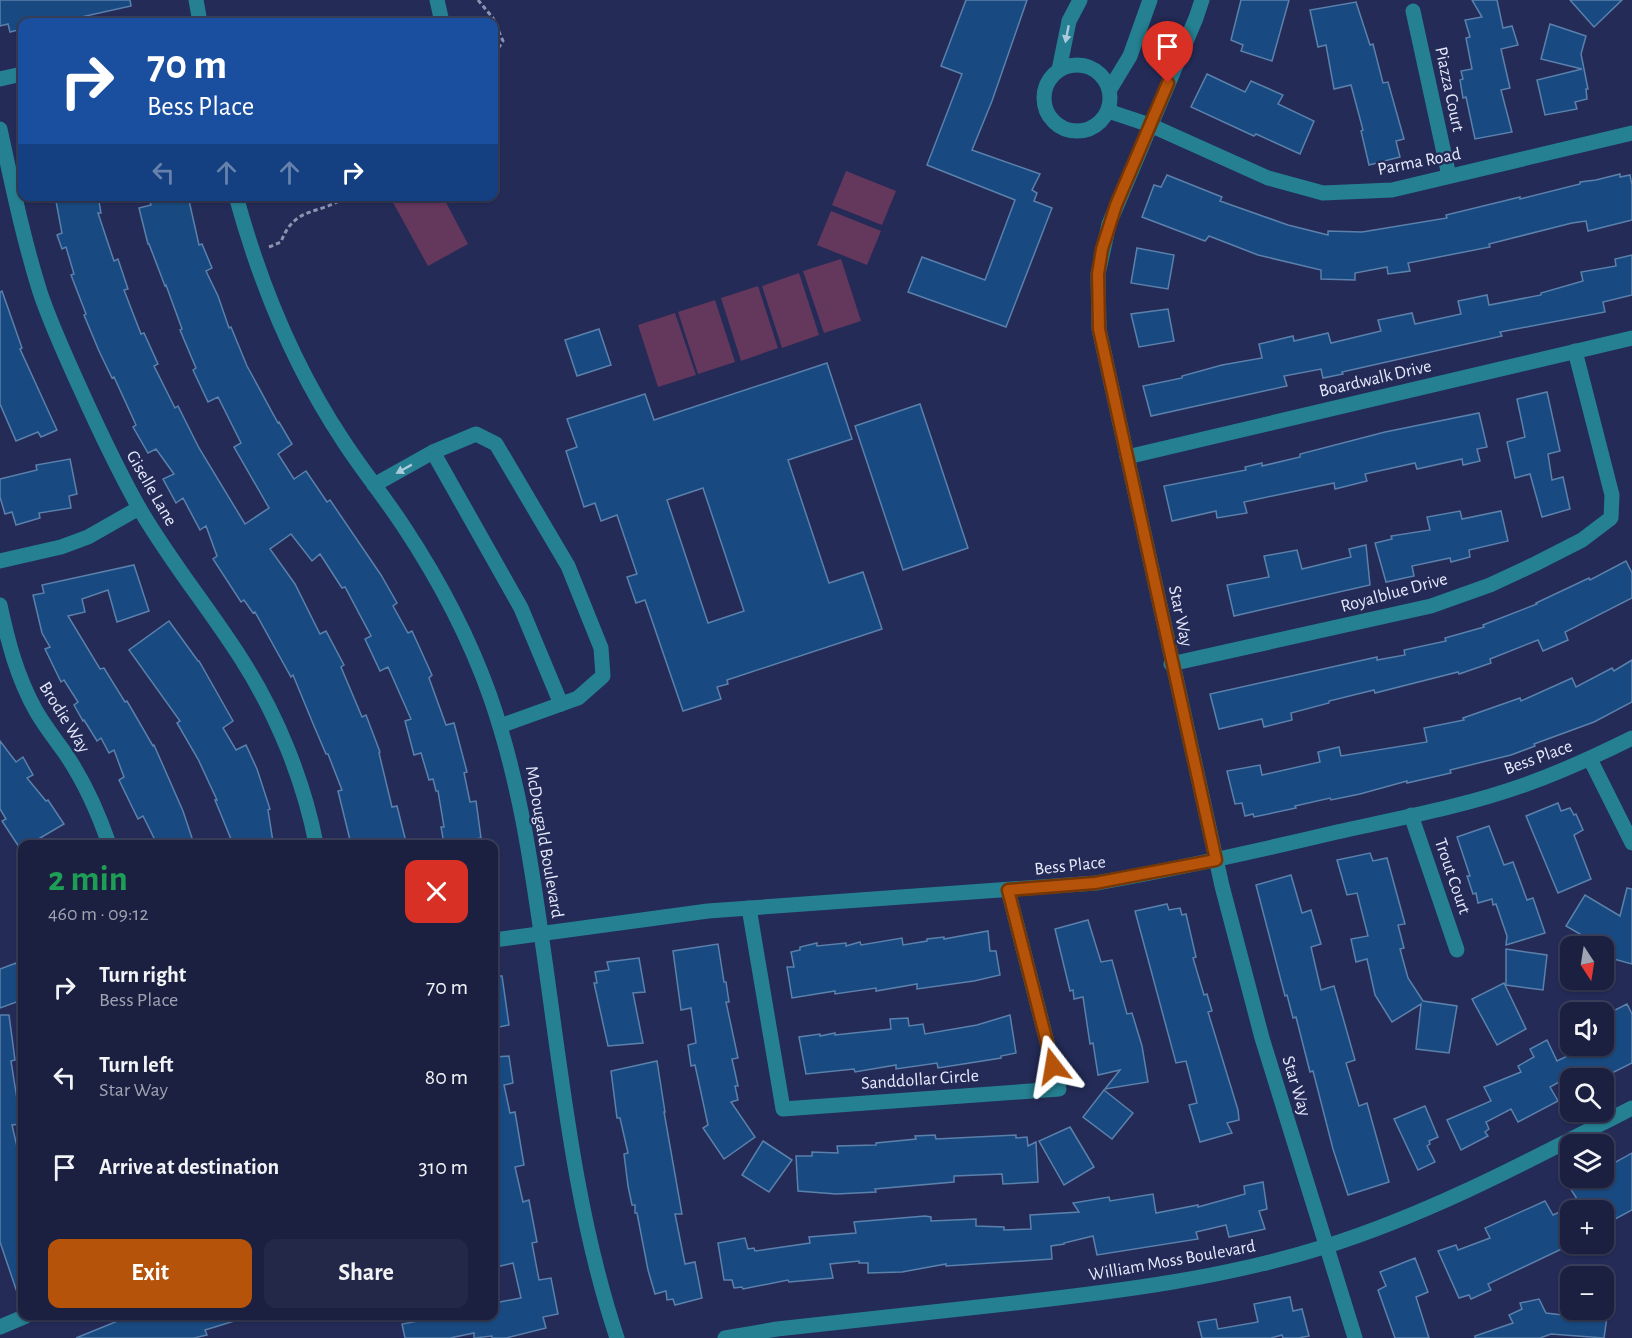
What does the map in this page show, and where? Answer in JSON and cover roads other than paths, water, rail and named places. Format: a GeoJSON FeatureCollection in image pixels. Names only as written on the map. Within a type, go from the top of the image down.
{"type":"FeatureCollection","features":[{"type":"Feature","properties":{"kind":"street"},"geometry":{"type":"LineString","coordinates":[[196,0],[199,18]]}},
{"type":"Feature","properties":{"kind":"street"},"geometry":{"type":"LineString","coordinates":[[437,0],[441,18]]}},
{"type":"Feature","properties":{"kind":"street"},"geometry":{"type":"LineString","coordinates":[[1059,70],[1069,21],[1080,0]]}},
{"type":"Feature","properties":{"kind":"street"},"geometry":{"type":"LineString","coordinates":[[1110,89],[1130,56],[1150,0]]}},
{"type":"Feature","properties":{"kind":"street","name":"Star Way"},"geometry":{"type":"LineString","coordinates":[[1202,0],[1109,224],[1098,274],[1099,329],[1216,860],[1262,1038],[1355,1338]]}},
{"type":"Feature","properties":{"kind":"street","name":"Piazza Court"},"geometry":{"type":"LineString","coordinates":[[1413,11],[1449,176]]}},
{"type":"Feature","properties":{"kind":"street"},"geometry":{"type":"LineString","coordinates":[[1069,66],[1089,67],[1098,72],[1110,89],[1111,100],[1108,111],[1100,123],[1087,130],[1072,131],[1059,126],[1046,109],[1044,94],[1049,81],[1059,70],[1069,66]]}},
{"type":"Feature","properties":{"kind":"street"},"geometry":{"type":"LineString","coordinates":[[0,79],[18,75]]}},
{"type":"Feature","properties":{"kind":"street","name":"Parma Road"},"geometry":{"type":"LineString","coordinates":[[1108,111],[1150,125],[1268,178],[1323,193],[1392,190],[1632,133]]}},
{"type":"Feature","properties":{"kind":"street","name":"Giselle Lane"},"geometry":{"type":"LineString","coordinates":[[0,129],[25,239],[41,294],[62,350],[109,451],[139,508],[173,562],[243,661],[266,703],[304,795],[315,840]]}},
{"type":"Feature","properties":{"kind":"street","name":"McDougald Boulevard"},"geometry":{"type":"LineString","coordinates":[[238,201],[253,254],[287,340],[344,443],[428,565],[451,606],[471,649],[500,726],[526,830],[578,1188],[595,1263],[617,1338]]}},
{"type":"Feature","properties":{"kind":"street","name":"Boardwalk Drive"},"geometry":{"type":"LineString","coordinates":[[1126,457],[1632,338]]}},
{"type":"Feature","properties":{"kind":"street","name":"Royalblue Drive"},"geometry":{"type":"LineString","coordinates":[[1171,664],[1431,606],[1490,585],[1535,564],[1582,540],[1611,518],[1612,495],[1575,351]]}},
{"type":"Feature","properties":{"kind":"street"},"geometry":{"type":"LineString","coordinates":[[374,485],[433,452],[476,434],[496,444],[568,566],[601,648],[603,676],[578,698],[500,726]]}},
{"type":"Feature","properties":{"kind":"street"},"geometry":{"type":"LineString","coordinates":[[433,452],[521,608],[561,704]]}},
{"type":"Feature","properties":{"kind":"street"},"geometry":{"type":"LineString","coordinates":[[0,561],[61,547],[88,537],[139,508]]}},
{"type":"Feature","properties":{"kind":"street","name":"Brodie Way"},"geometry":{"type":"LineString","coordinates":[[0,605],[10,652],[21,683],[36,712],[85,787],[108,840]]}},
{"type":"Feature","properties":{"kind":"street","name":"Bess Place"},"geometry":{"type":"LineString","coordinates":[[498,939],[708,910],[1095,883],[1216,860],[1471,801],[1527,784],[1590,759],[1632,738]]}},
{"type":"Feature","properties":{"kind":"street"},"geometry":{"type":"LineString","coordinates":[[1590,759],[1632,843]]}},
{"type":"Feature","properties":{"kind":"street","name":"Trout Court"},"geometry":{"type":"LineString","coordinates":[[1411,815],[1457,950]]}},
{"type":"Feature","properties":{"kind":"street","name":"Sanddollar Circle"},"geometry":{"type":"LineString","coordinates":[[749,908],[783,1109],[1059,1089],[1008,890]]}},
{"type":"Feature","properties":{"kind":"street","name":"William Moss Boulevard"},"geometry":{"type":"LineString","coordinates":[[725,1338],[777,1329],[1134,1290],[1259,1265],[1386,1226],[1445,1202],[1632,1108]]}},
{"type":"Feature","properties":{"kind":"street"},"geometry":{"type":"LineString","coordinates":[[0,1327],[18,1319]]}}]}
